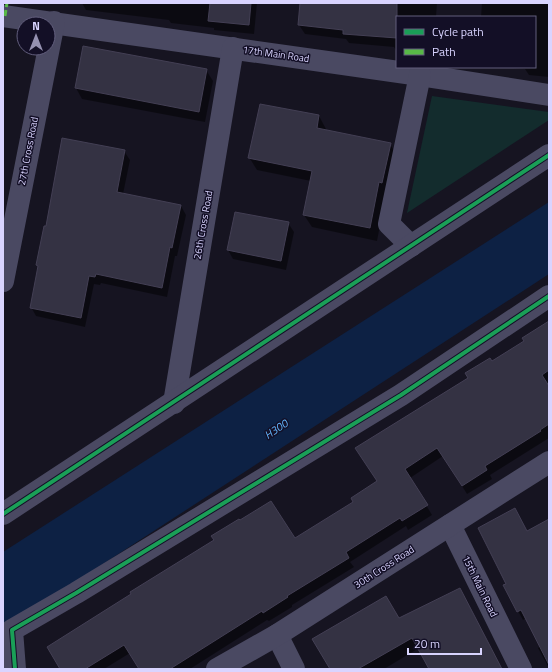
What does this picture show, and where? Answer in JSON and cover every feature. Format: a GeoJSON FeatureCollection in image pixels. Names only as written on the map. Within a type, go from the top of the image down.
{"type":"FeatureCollection","features":[{"type":"Feature","properties":{"kind":"street","name":"17th Main Road"},"geometry":{"type":"LineString","coordinates":[[3,16],[16,18]]}},
{"type":"Feature","properties":{"kind":"street","name":"17th Main Road"},"geometry":{"type":"LineString","coordinates":[[56,22],[549,95]]}},
{"type":"Feature","properties":{"kind":"street","name":"26th Cross Road"},"geometry":{"type":"LineString","coordinates":[[174,403],[233,48]]}},
{"type":"Feature","properties":{"kind":"street","name":"27th Cross Road"},"geometry":{"type":"LineString","coordinates":[[3,281],[47,56]]}},
{"type":"Feature","properties":{"kind":"street"},"geometry":{"type":"LineString","coordinates":[[411,246],[389,224],[420,75]]}},
{"type":"Feature","properties":{"kind":"street"},"geometry":{"type":"LineString","coordinates":[[3,514],[174,403],[549,154]]}},
{"type":"Feature","properties":{"kind":"street"},"geometry":{"type":"LineString","coordinates":[[15,669],[12,630],[76,593],[401,395],[549,296]]}},
{"type":"Feature","properties":{"kind":"street","name":"30th Cross Road"},"geometry":{"type":"LineString","coordinates":[[217,669],[277,635],[549,462]]}},
{"type":"Feature","properties":{"kind":"street","name":"15th Main Road"},"geometry":{"type":"LineString","coordinates":[[450,525],[521,669]]}},
{"type":"Feature","properties":{"kind":"street"},"geometry":{"type":"LineString","coordinates":[[277,635],[294,669]]}},
{"type":"Feature","properties":{"kind":"green space"},"geometry":{"type":"Polygon","coordinates":[[[432,96],[549,112],[549,120],[407,213],[432,96]]]}},
{"type":"Feature","properties":{"kind":"water","name":"H300"},"geometry":{"type":"Polygon","coordinates":[[[549,202],[549,274],[3,629],[3,552],[549,202]]]}},
{"type":"Feature","properties":{"kind":"building"},"geometry":{"type":"Polygon","coordinates":[[[210,3],[251,3],[249,25],[208,21],[210,3]]]}},
{"type":"Feature","properties":{"kind":"building"},"geometry":{"type":"Polygon","coordinates":[[[300,3],[397,3],[396,38],[343,34],[343,30],[298,25],[300,3]]]}},
{"type":"Feature","properties":{"kind":"building"},"geometry":{"type":"Polygon","coordinates":[[[83,46],[207,69],[199,112],[75,88],[83,46]]]}},
{"type":"Feature","properties":{"kind":"building"},"geometry":{"type":"Polygon","coordinates":[[[260,104],[319,115],[317,128],[391,143],[382,183],[379,182],[370,228],[303,215],[312,171],[248,158],[260,104]]]}},
{"type":"Feature","properties":{"kind":"building"},"geometry":{"type":"Polygon","coordinates":[[[62,138],[125,150],[117,192],[181,205],[172,248],[170,247],[162,288],[96,274],[95,277],[89,276],[81,318],[30,308],[38,266],[36,265],[44,226],[46,226],[62,138]]]}},
{"type":"Feature","properties":{"kind":"building"},"geometry":{"type":"Polygon","coordinates":[[[235,212],[289,222],[281,261],[227,250],[235,212]]]}},
{"type":"Feature","properties":{"kind":"building"},"geometry":{"type":"Polygon","coordinates":[[[549,321],[549,370],[542,375],[549,386],[549,424],[540,430],[541,431],[485,466],[487,470],[462,486],[437,448],[405,469],[428,505],[402,521],[400,518],[346,552],[349,558],[287,596],[288,597],[263,613],[262,611],[170,669],[139,669],[124,645],[85,669],[60,669],[47,647],[131,594],[130,592],[214,540],[211,536],[239,519],[240,520],[271,501],[295,538],[353,502],[351,498],[377,481],[355,448],[468,378],[465,373],[490,358],[492,361],[524,341],[522,338],[549,321]]]}},
{"type":"Feature","properties":{"kind":"building"},"geometry":{"type":"Polygon","coordinates":[[[515,508],[527,531],[549,519],[549,665],[521,610],[517,612],[503,585],[506,584],[478,528],[515,508]]]}},
{"type":"Feature","properties":{"kind":"building"},"geometry":{"type":"Polygon","coordinates":[[[460,588],[502,669],[429,669],[412,638],[358,669],[330,669],[312,639],[386,596],[399,618],[460,588]]]}},
{"type":"Feature","properties":{"kind":"marked path"},"geometry":{"type":"LineString","coordinates":[[5,16],[7,3]]}},
{"type":"Feature","properties":{"kind":"cycle path"},"geometry":{"type":"LineString","coordinates":[[3,514],[549,155]]}},
{"type":"Feature","properties":{"kind":"cycle path"},"geometry":{"type":"LineString","coordinates":[[15,669],[12,630],[76,593],[401,395],[549,296]]}}]}
